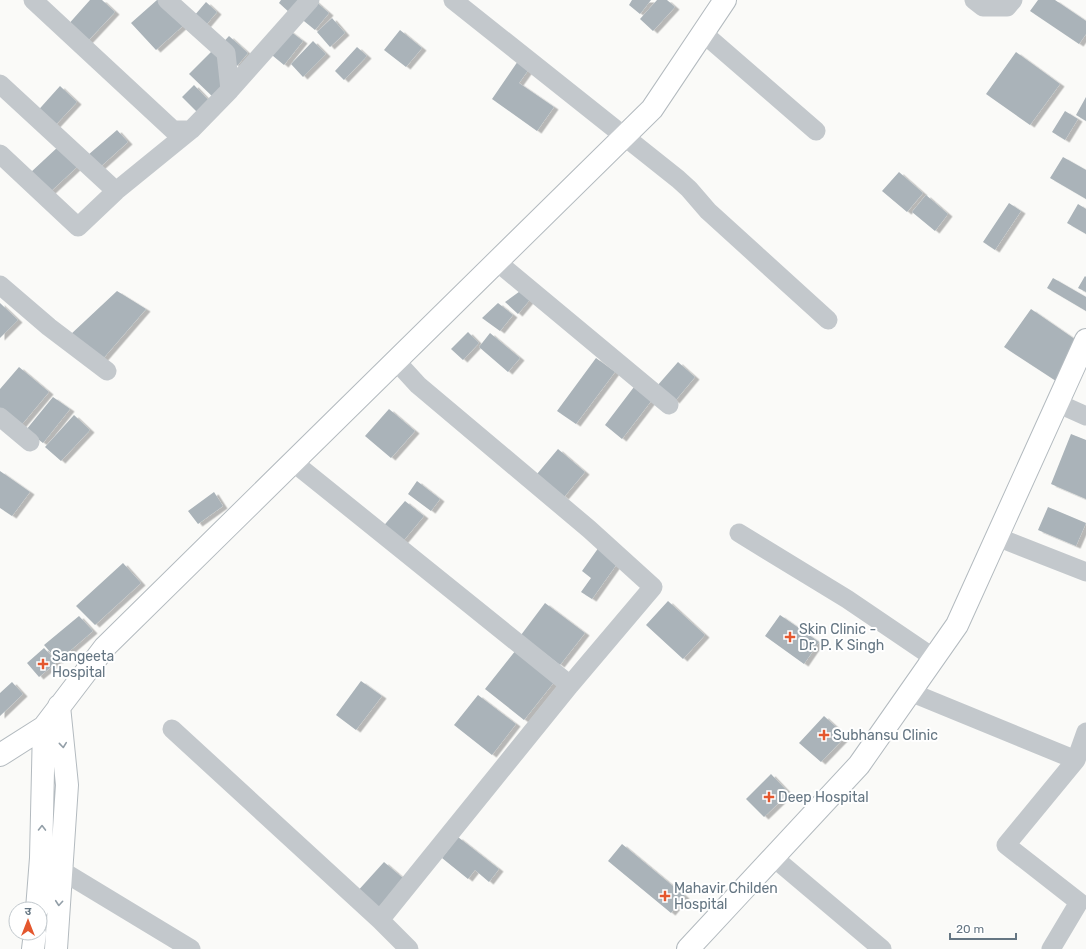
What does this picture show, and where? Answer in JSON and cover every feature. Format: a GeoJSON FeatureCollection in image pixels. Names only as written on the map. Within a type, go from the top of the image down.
{"type":"FeatureCollection","features":[{"type":"Feature","properties":{"kind":"street"},"geometry":{"type":"LineString","coordinates":[[33,0],[174,130],[191,130]]}},
{"type":"Feature","properties":{"kind":"street"},"geometry":{"type":"LineString","coordinates":[[167,0],[226,53],[230,90]]}},
{"type":"Feature","properties":{"kind":"street"},"geometry":{"type":"LineString","coordinates":[[0,154],[78,228],[116,191],[191,130],[230,90],[310,0]]}},
{"type":"Feature","properties":{"kind":"street"},"geometry":{"type":"LineString","coordinates":[[453,0],[624,135],[689,189],[708,211],[828,320]]}},
{"type":"Feature","properties":{"kind":"street"},"geometry":{"type":"LineString","coordinates":[[0,755],[44,727],[105,647],[652,109],[725,0]]}},
{"type":"Feature","properties":{"kind":"street"},"geometry":{"type":"LineString","coordinates":[[974,0],[983,7],[1007,7],[1013,0]]}},
{"type":"Feature","properties":{"kind":"street"},"geometry":{"type":"LineString","coordinates":[[703,33],[816,131]]}},
{"type":"Feature","properties":{"kind":"street"},"geometry":{"type":"LineString","coordinates":[[0,84],[116,191]]}},
{"type":"Feature","properties":{"kind":"street"},"geometry":{"type":"LineString","coordinates":[[496,262],[669,405]]}},
{"type":"Feature","properties":{"kind":"street"},"geometry":{"type":"LineString","coordinates":[[0,285],[49,326],[107,371]]}},
{"type":"Feature","properties":{"kind":"street"},"geometry":{"type":"LineString","coordinates":[[688,949],[859,765],[958,625],[1086,340]]}},
{"type":"Feature","properties":{"kind":"street"},"geometry":{"type":"LineString","coordinates":[[380,920],[570,685],[653,587],[589,529],[418,385],[396,361]]}},
{"type":"Feature","properties":{"kind":"street"},"geometry":{"type":"LineString","coordinates":[[1058,403],[1086,416]]}},
{"type":"Feature","properties":{"kind":"street"},"geometry":{"type":"LineString","coordinates":[[0,417],[30,442]]}},
{"type":"Feature","properties":{"kind":"street"},"geometry":{"type":"LineString","coordinates":[[293,462],[570,685]]}},
{"type":"Feature","properties":{"kind":"street"},"geometry":{"type":"LineString","coordinates":[[739,533],[847,599],[934,658]]}},
{"type":"Feature","properties":{"kind":"street"},"geometry":{"type":"LineString","coordinates":[[997,537],[1086,572]]}},
{"type":"Feature","properties":{"kind":"street"},"geometry":{"type":"LineString","coordinates":[[910,692],[1076,760]]}},
{"type":"Feature","properties":{"kind":"street"},"geometry":{"type":"LineString","coordinates":[[56,949],[67,785],[59,706]]}},
{"type":"Feature","properties":{"kind":"street"},"geometry":{"type":"LineString","coordinates":[[38,901],[41,858],[44,727]]}},
{"type":"Feature","properties":{"kind":"street"},"geometry":{"type":"LineString","coordinates":[[172,729],[380,920],[409,949]]}},
{"type":"Feature","properties":{"kind":"street"},"geometry":{"type":"LineString","coordinates":[[1051,949],[1082,896],[1006,845],[1076,760],[1086,732]]}},
{"type":"Feature","properties":{"kind":"street"},"geometry":{"type":"LineString","coordinates":[[773,857],[882,949]]}},
{"type":"Feature","properties":{"kind":"street"},"geometry":{"type":"LineString","coordinates":[[41,858],[191,949]]}},
{"type":"Feature","properties":{"kind":"building"},"geometry":{"type":"Polygon","coordinates":[[[90,0],[102,0],[115,12],[85,44],[66,27],[90,0]]]}},
{"type":"Feature","properties":{"kind":"building"},"geometry":{"type":"Polygon","coordinates":[[[157,0],[165,0],[186,23],[156,50],[131,23],[157,0]]]}},
{"type":"Feature","properties":{"kind":"building"},"geometry":{"type":"Polygon","coordinates":[[[281,0],[301,0],[290,13],[279,3],[281,0]]]}},
{"type":"Feature","properties":{"kind":"building"},"geometry":{"type":"Polygon","coordinates":[[[314,0],[329,13],[315,30],[299,17],[314,0]]]}},
{"type":"Feature","properties":{"kind":"building"},"geometry":{"type":"Polygon","coordinates":[[[632,0],[651,0],[640,14],[629,5],[632,0]]]}},
{"type":"Feature","properties":{"kind":"building"},"geometry":{"type":"Polygon","coordinates":[[[657,0],[667,0],[675,7],[653,31],[640,19],[657,0]]]}},
{"type":"Feature","properties":{"kind":"building"},"geometry":{"type":"Polygon","coordinates":[[[1038,0],[1055,0],[1086,21],[1086,34],[1079,44],[1030,11],[1038,0]]]}},
{"type":"Feature","properties":{"kind":"building"},"geometry":{"type":"Polygon","coordinates":[[[206,2],[217,12],[206,25],[194,16],[206,2]]]}},
{"type":"Feature","properties":{"kind":"building"},"geometry":{"type":"Polygon","coordinates":[[[332,18],[345,33],[330,47],[317,32],[332,18]]]}},
{"type":"Feature","properties":{"kind":"building"},"geometry":{"type":"Polygon","coordinates":[[[286,28],[303,41],[284,65],[267,51],[286,28]]]}},
{"type":"Feature","properties":{"kind":"building"},"geometry":{"type":"Polygon","coordinates":[[[400,30],[422,48],[406,67],[384,50],[400,30]]]}},
{"type":"Feature","properties":{"kind":"building"},"geometry":{"type":"Polygon","coordinates":[[[229,36],[248,53],[237,66],[217,49],[229,36]]]}},
{"type":"Feature","properties":{"kind":"building"},"geometry":{"type":"Polygon","coordinates":[[[313,41],[326,54],[303,77],[291,64],[313,41]]]}},
{"type":"Feature","properties":{"kind":"building"},"geometry":{"type":"Polygon","coordinates":[[[357,47],[367,56],[344,80],[335,71],[357,47]]]}},
{"type":"Feature","properties":{"kind":"building"},"geometry":{"type":"Polygon","coordinates":[[[214,49],[239,74],[215,99],[189,74],[214,49]]]}},
{"type":"Feature","properties":{"kind":"building"},"geometry":{"type":"Polygon","coordinates":[[[1016,52],[1060,84],[1030,125],[986,94],[1016,52]]]}},
{"type":"Feature","properties":{"kind":"building"},"geometry":{"type":"Polygon","coordinates":[[[518,61],[529,69],[519,83],[554,107],[537,131],[492,99],[518,61]]]}},
{"type":"Feature","properties":{"kind":"building"},"geometry":{"type":"Polygon","coordinates":[[[194,85],[215,107],[203,118],[182,97],[194,85]]]}},
{"type":"Feature","properties":{"kind":"building"},"geometry":{"type":"Polygon","coordinates":[[[60,86],[77,102],[50,131],[33,116],[60,86]]]}},
{"type":"Feature","properties":{"kind":"building"},"geometry":{"type":"Polygon","coordinates":[[[1086,97],[1086,121],[1076,115],[1086,97]]]}},
{"type":"Feature","properties":{"kind":"building"},"geometry":{"type":"Polygon","coordinates":[[[1065,111],[1078,119],[1065,140],[1052,132],[1065,111]]]}},
{"type":"Feature","properties":{"kind":"building"},"geometry":{"type":"Polygon","coordinates":[[[117,130],[128,142],[99,168],[88,155],[117,130]]]}},
{"type":"Feature","properties":{"kind":"building"},"geometry":{"type":"Polygon","coordinates":[[[59,146],[78,166],[49,193],[30,173],[59,146]]]}},
{"type":"Feature","properties":{"kind":"building"},"geometry":{"type":"Polygon","coordinates":[[[1063,157],[1086,170],[1086,199],[1050,178],[1063,157]]]}},
{"type":"Feature","properties":{"kind":"building"},"geometry":{"type":"Polygon","coordinates":[[[899,172],[923,193],[907,212],[882,191],[899,172]]]}},
{"type":"Feature","properties":{"kind":"building"},"geometry":{"type":"Polygon","coordinates":[[[926,195],[948,214],[935,231],[912,212],[926,195]]]}},
{"type":"Feature","properties":{"kind":"building"},"geometry":{"type":"Polygon","coordinates":[[[1009,203],[1021,211],[995,250],[983,242],[1009,203]]]}},
{"type":"Feature","properties":{"kind":"building"},"geometry":{"type":"Polygon","coordinates":[[[1078,204],[1086,209],[1086,234],[1067,223],[1078,204]]]}},
{"type":"Feature","properties":{"kind":"building"},"geometry":{"type":"Polygon","coordinates":[[[1085,276],[1086,277],[1086,292],[1078,288],[1085,276]]]}},
{"type":"Feature","properties":{"kind":"building"},"geometry":{"type":"Polygon","coordinates":[[[1053,278],[1086,297],[1086,311],[1047,288],[1053,278]]]}},
{"type":"Feature","properties":{"kind":"building"},"geometry":{"type":"Polygon","coordinates":[[[523,289],[533,296],[518,314],[505,302],[523,289]]]}},
{"type":"Feature","properties":{"kind":"building"},"geometry":{"type":"Polygon","coordinates":[[[117,291],[146,309],[101,361],[70,335],[117,291]]]}},
{"type":"Feature","properties":{"kind":"building"},"geometry":{"type":"Polygon","coordinates":[[[0,303],[18,320],[0,338],[0,303]]]}},
{"type":"Feature","properties":{"kind":"building"},"geometry":{"type":"Polygon","coordinates":[[[498,303],[513,315],[500,331],[482,318],[498,303]]]}},
{"type":"Feature","properties":{"kind":"building"},"geometry":{"type":"Polygon","coordinates":[[[1031,309],[1076,340],[1056,381],[1004,347],[1031,309]]]}},
{"type":"Feature","properties":{"kind":"building"},"geometry":{"type":"Polygon","coordinates":[[[468,332],[479,343],[463,360],[451,349],[468,332]]]}},
{"type":"Feature","properties":{"kind":"building"},"geometry":{"type":"Polygon","coordinates":[[[490,333],[520,358],[508,372],[479,347],[490,333]]]}},
{"type":"Feature","properties":{"kind":"building"},"geometry":{"type":"Polygon","coordinates":[[[596,358],[615,372],[576,424],[557,411],[596,358]]]}},
{"type":"Feature","properties":{"kind":"building"},"geometry":{"type":"Polygon","coordinates":[[[678,362],[695,377],[675,401],[657,386],[678,362]]]}},
{"type":"Feature","properties":{"kind":"building"},"geometry":{"type":"Polygon","coordinates":[[[19,367],[49,392],[18,429],[0,414],[0,389],[19,367]]]}},
{"type":"Feature","properties":{"kind":"building"},"geometry":{"type":"Polygon","coordinates":[[[637,383],[655,396],[622,439],[605,425],[637,383]]]}},
{"type":"Feature","properties":{"kind":"building"},"geometry":{"type":"Polygon","coordinates":[[[53,397],[70,409],[43,443],[26,430],[53,397]]]}},
{"type":"Feature","properties":{"kind":"building"},"geometry":{"type":"Polygon","coordinates":[[[389,409],[415,431],[391,458],[365,436],[389,409]]]}},
{"type":"Feature","properties":{"kind":"building"},"geometry":{"type":"Polygon","coordinates":[[[74,415],[90,430],[61,461],[45,447],[74,415]]]}},
{"type":"Feature","properties":{"kind":"building"},"geometry":{"type":"Polygon","coordinates":[[[1071,434],[1086,440],[1086,499],[1051,484],[1071,434]]]}},
{"type":"Feature","properties":{"kind":"building"},"geometry":{"type":"Polygon","coordinates":[[[558,449],[585,472],[564,497],[537,474],[558,449]]]}},
{"type":"Feature","properties":{"kind":"building"},"geometry":{"type":"Polygon","coordinates":[[[0,471],[30,492],[12,516],[0,508],[0,471]]]}},
{"type":"Feature","properties":{"kind":"building"},"geometry":{"type":"Polygon","coordinates":[[[417,481],[440,499],[431,511],[408,494],[417,481]]]}},
{"type":"Feature","properties":{"kind":"building"},"geometry":{"type":"Polygon","coordinates":[[[214,492],[223,506],[198,524],[188,511],[214,492]]]}},
{"type":"Feature","properties":{"kind":"building"},"geometry":{"type":"Polygon","coordinates":[[[405,501],[424,516],[399,546],[380,530],[405,501]]]}},
{"type":"Feature","properties":{"kind":"building"},"geometry":{"type":"Polygon","coordinates":[[[1048,507],[1086,523],[1076,546],[1038,530],[1048,507]]]}},
{"type":"Feature","properties":{"kind":"building"},"geometry":{"type":"Polygon","coordinates":[[[599,547],[619,561],[592,599],[581,592],[591,578],[582,571],[599,547]]]}},
{"type":"Feature","properties":{"kind":"building"},"geometry":{"type":"Polygon","coordinates":[[[123,563],[141,583],[95,625],[76,606],[123,563]]]}},
{"type":"Feature","properties":{"kind":"building"},"geometry":{"type":"Polygon","coordinates":[[[668,601],[705,635],[683,659],[646,625],[668,601]]]}},
{"type":"Feature","properties":{"kind":"building"},"geometry":{"type":"Polygon","coordinates":[[[545,603],[585,633],[560,665],[521,635],[545,603]]]}},
{"type":"Feature","properties":{"kind":"building"},"geometry":{"type":"Polygon","coordinates":[[[780,615],[819,642],[804,664],[765,636],[780,615]]]}},
{"type":"Feature","properties":{"kind":"building"},"geometry":{"type":"Polygon","coordinates":[[[79,616],[93,631],[58,661],[44,645],[79,616]]]}},
{"type":"Feature","properties":{"kind":"building"},"geometry":{"type":"Polygon","coordinates":[[[44,648],[57,662],[39,677],[27,663],[44,648]]]}},
{"type":"Feature","properties":{"kind":"building"},"geometry":{"type":"Polygon","coordinates":[[[516,650],[555,681],[524,720],[485,689],[516,650]]]}},
{"type":"Feature","properties":{"kind":"building"},"geometry":{"type":"Polygon","coordinates":[[[361,681],[382,696],[356,730],[336,715],[361,681]]]}},
{"type":"Feature","properties":{"kind":"building"},"geometry":{"type":"Polygon","coordinates":[[[12,682],[23,694],[0,716],[0,693],[12,682]]]}},
{"type":"Feature","properties":{"kind":"building"},"geometry":{"type":"Polygon","coordinates":[[[478,695],[516,724],[492,755],[454,725],[478,695]]]}},
{"type":"Feature","properties":{"kind":"building"},"geometry":{"type":"Polygon","coordinates":[[[824,716],[846,736],[821,762],[799,743],[824,716]]]}},
{"type":"Feature","properties":{"kind":"building"},"geometry":{"type":"Polygon","coordinates":[[[771,774],[789,793],[764,817],[746,799],[771,774]]]}},
{"type":"Feature","properties":{"kind":"building"},"geometry":{"type":"Polygon","coordinates":[[[458,837],[499,869],[489,882],[475,870],[468,879],[442,858],[458,837]]]}},
{"type":"Feature","properties":{"kind":"building"},"geometry":{"type":"Polygon","coordinates":[[[622,844],[685,896],[671,913],[608,861],[622,844]]]}},
{"type":"Feature","properties":{"kind":"building"},"geometry":{"type":"Polygon","coordinates":[[[384,862],[404,879],[375,911],[355,894],[384,862]]]}},
{"type":"Feature","properties":{"kind":"place","name":"Skin Clinic - Dr. P. K Singh"},"geometry":{"type":"Point","coordinates":[790,637]}},
{"type":"Feature","properties":{"kind":"place","name":"Sangeeta Hospital"},"geometry":{"type":"Point","coordinates":[43,664]}},
{"type":"Feature","properties":{"kind":"place","name":"Subhansu Clinic"},"geometry":{"type":"Point","coordinates":[824,735]}},
{"type":"Feature","properties":{"kind":"place","name":"Deep Hospital"},"geometry":{"type":"Point","coordinates":[769,797]}},
{"type":"Feature","properties":{"kind":"place","name":"Mahavir Childen Hospital"},"geometry":{"type":"Point","coordinates":[665,896]}}]}
